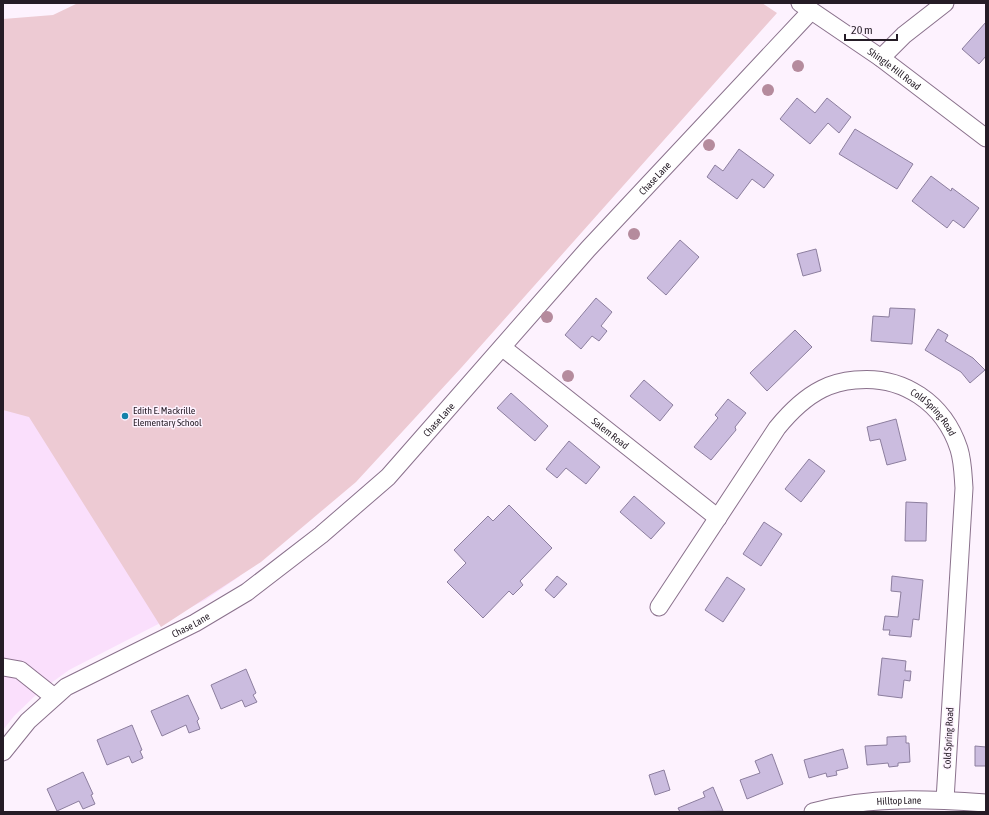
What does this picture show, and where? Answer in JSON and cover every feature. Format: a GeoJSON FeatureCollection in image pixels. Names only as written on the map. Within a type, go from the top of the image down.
{"type":"FeatureCollection","features":[{"type":"Feature","properties":{"kind":"street"},"geometry":{"type":"LineString","coordinates":[[881,58],[904,35],[945,3]]}},
{"type":"Feature","properties":{"kind":"street","name":"Shingle Hill Road"},"geometry":{"type":"LineString","coordinates":[[805,7],[881,58],[986,138]]}},
{"type":"Feature","properties":{"kind":"street","name":"Chase Lane"},"geometry":{"type":"LineString","coordinates":[[3,752],[28,721],[54,697],[85,677],[209,616],[247,592],[316,539],[388,477],[805,7]]}},
{"type":"Feature","properties":{"kind":"street","name":"Salem Road"},"geometry":{"type":"LineString","coordinates":[[503,348],[718,518]]}},
{"type":"Feature","properties":{"kind":"street","name":"Cold Spring Road"},"geometry":{"type":"LineString","coordinates":[[659,607],[786,417],[803,402],[824,388],[845,381],[866,379],[888,381],[906,387],[921,396],[934,407],[944,420],[959,450],[963,467],[964,488],[945,800]]}},
{"type":"Feature","properties":{"kind":"street"},"geometry":{"type":"LineString","coordinates":[[3,667],[20,670],[54,697]]}},
{"type":"Feature","properties":{"kind":"street","name":"Hilltop Lane"},"geometry":{"type":"LineString","coordinates":[[813,812],[835,806],[876,800],[945,800],[986,803]]}},
{"type":"Feature","properties":{"kind":"shaded area"},"geometry":{"type":"Polygon","coordinates":[[[78,3],[762,3],[777,13],[461,368],[356,482],[261,562],[161,627],[29,417],[3,410],[3,19],[53,15],[78,3]]]}},
{"type":"Feature","properties":{"kind":"shaded area","name":"Edith E. Mackrille Elementary School"},"geometry":{"type":"Polygon","coordinates":[[[3,106],[240,576],[205,600],[69,670],[40,691],[14,716],[3,730],[3,106]]]}},
{"type":"Feature","properties":{"kind":"building"},"geometry":{"type":"Polygon","coordinates":[[[986,22],[986,56],[979,64],[962,49],[986,22]]]}},
{"type":"Feature","properties":{"kind":"building"},"geometry":{"type":"Polygon","coordinates":[[[797,98],[815,113],[827,98],[851,117],[839,133],[828,123],[810,144],[780,119],[797,98]]]}},
{"type":"Feature","properties":{"kind":"building"},"geometry":{"type":"Polygon","coordinates":[[[855,129],[913,164],[897,189],[839,154],[855,129]]]}},
{"type":"Feature","properties":{"kind":"building"},"geometry":{"type":"Polygon","coordinates":[[[739,149],[774,175],[764,188],[752,179],[737,199],[707,177],[715,165],[723,171],[739,149]]]}},
{"type":"Feature","properties":{"kind":"building"},"geometry":{"type":"Polygon","coordinates":[[[931,176],[951,191],[952,188],[979,208],[964,228],[953,220],[947,228],[912,201],[931,176]]]}},
{"type":"Feature","properties":{"kind":"building"},"geometry":{"type":"Polygon","coordinates":[[[680,240],[699,257],[666,295],[647,278],[680,240]]]}},
{"type":"Feature","properties":{"kind":"building"},"geometry":{"type":"Polygon","coordinates":[[[816,249],[821,271],[803,276],[797,254],[816,249]]]}},
{"type":"Feature","properties":{"kind":"building"},"geometry":{"type":"Polygon","coordinates":[[[596,298],[612,312],[601,326],[607,331],[599,341],[592,336],[581,349],[565,335],[596,298]]]}},
{"type":"Feature","properties":{"kind":"building"},"geometry":{"type":"Polygon","coordinates":[[[890,308],[915,309],[912,344],[871,341],[873,316],[889,317],[890,308]]]}},
{"type":"Feature","properties":{"kind":"building"},"geometry":{"type":"Polygon","coordinates":[[[938,329],[948,335],[945,341],[973,358],[985,370],[970,383],[961,372],[925,350],[938,329]]]}},
{"type":"Feature","properties":{"kind":"building"},"geometry":{"type":"Polygon","coordinates":[[[795,330],[812,347],[767,391],[750,373],[795,330]]]}},
{"type":"Feature","properties":{"kind":"building"},"geometry":{"type":"Polygon","coordinates":[[[644,380],[673,405],[660,421],[630,396],[644,380]]]}},
{"type":"Feature","properties":{"kind":"building"},"geometry":{"type":"Polygon","coordinates":[[[511,393],[548,426],[535,441],[497,408],[511,393]]]}},
{"type":"Feature","properties":{"kind":"building"},"geometry":{"type":"Polygon","coordinates":[[[728,399],[746,413],[735,427],[736,430],[711,460],[694,447],[718,418],[715,415],[728,399]]]}},
{"type":"Feature","properties":{"kind":"building"},"geometry":{"type":"Polygon","coordinates":[[[896,419],[906,460],[887,465],[880,439],[870,441],[867,427],[896,419]]]}},
{"type":"Feature","properties":{"kind":"building"},"geometry":{"type":"Polygon","coordinates":[[[569,441],[600,467],[586,484],[566,468],[557,478],[546,469],[569,441]]]}},
{"type":"Feature","properties":{"kind":"building"},"geometry":{"type":"Polygon","coordinates":[[[809,459],[825,471],[801,502],[785,489],[809,459]]]}},
{"type":"Feature","properties":{"kind":"building"},"geometry":{"type":"Polygon","coordinates":[[[634,496],[665,523],[651,539],[620,512],[634,496]]]}},
{"type":"Feature","properties":{"kind":"building"},"geometry":{"type":"Polygon","coordinates":[[[906,502],[927,503],[926,541],[905,541],[906,502]]]}},
{"type":"Feature","properties":{"kind":"building"},"geometry":{"type":"Polygon","coordinates":[[[509,505],[552,548],[520,581],[523,585],[513,595],[509,591],[483,618],[447,582],[466,563],[454,550],[488,516],[493,521],[509,505]]]}},
{"type":"Feature","properties":{"kind":"building"},"geometry":{"type":"Polygon","coordinates":[[[764,522],[782,534],[761,566],[743,554],[764,522]]]}},
{"type":"Feature","properties":{"kind":"building"},"geometry":{"type":"Polygon","coordinates":[[[557,576],[567,584],[554,598],[545,590],[557,576]]]}},
{"type":"Feature","properties":{"kind":"building"},"geometry":{"type":"Polygon","coordinates":[[[892,576],[923,580],[919,620],[913,619],[911,637],[889,635],[890,630],[883,630],[885,616],[898,617],[901,592],[891,591],[892,576]]]}},
{"type":"Feature","properties":{"kind":"building"},"geometry":{"type":"Polygon","coordinates":[[[727,577],[745,589],[723,622],[705,610],[727,577]]]}},
{"type":"Feature","properties":{"kind":"building"},"geometry":{"type":"Polygon","coordinates":[[[882,658],[906,661],[905,671],[911,671],[910,681],[904,680],[902,698],[878,695],[882,658]]]}},
{"type":"Feature","properties":{"kind":"building"},"geometry":{"type":"Polygon","coordinates":[[[246,669],[256,693],[253,695],[257,702],[245,707],[242,700],[221,709],[211,685],[246,669]]]}},
{"type":"Feature","properties":{"kind":"building"},"geometry":{"type":"Polygon","coordinates":[[[188,695],[199,719],[197,721],[200,729],[189,733],[186,725],[162,736],[151,711],[188,695]]]}},
{"type":"Feature","properties":{"kind":"building"},"geometry":{"type":"Polygon","coordinates":[[[132,725],[142,750],[140,751],[143,758],[132,763],[129,756],[107,765],[97,740],[132,725]]]}},
{"type":"Feature","properties":{"kind":"building"},"geometry":{"type":"Polygon","coordinates":[[[906,736],[906,743],[909,743],[910,762],[898,763],[898,766],[889,767],[888,763],[867,765],[865,746],[887,745],[887,737],[906,736]]]}},
{"type":"Feature","properties":{"kind":"building"},"geometry":{"type":"Polygon","coordinates":[[[975,746],[986,747],[986,766],[975,766],[975,746]]]}},
{"type":"Feature","properties":{"kind":"building"},"geometry":{"type":"Polygon","coordinates":[[[843,749],[848,768],[836,771],[837,775],[827,777],[826,773],[809,778],[804,760],[843,749]]]}},
{"type":"Feature","properties":{"kind":"building"},"geometry":{"type":"Polygon","coordinates":[[[772,754],[783,784],[747,799],[740,780],[760,773],[755,761],[772,754]]]}},
{"type":"Feature","properties":{"kind":"building"},"geometry":{"type":"Polygon","coordinates":[[[664,770],[670,790],[655,795],[649,775],[664,770]]]}},
{"type":"Feature","properties":{"kind":"building"},"geometry":{"type":"Polygon","coordinates":[[[83,772],[93,794],[91,795],[95,804],[83,809],[79,801],[57,811],[47,789],[83,772]]]}},
{"type":"Feature","properties":{"kind":"building"},"geometry":{"type":"Polygon","coordinates":[[[713,787],[723,811],[680,812],[678,808],[705,797],[703,792],[713,787]]]}},
{"type":"Feature","properties":{"kind":"place","name":"Edith E. Mackrille Elementary School"},"geometry":{"type":"Point","coordinates":[125,416]}}]}
